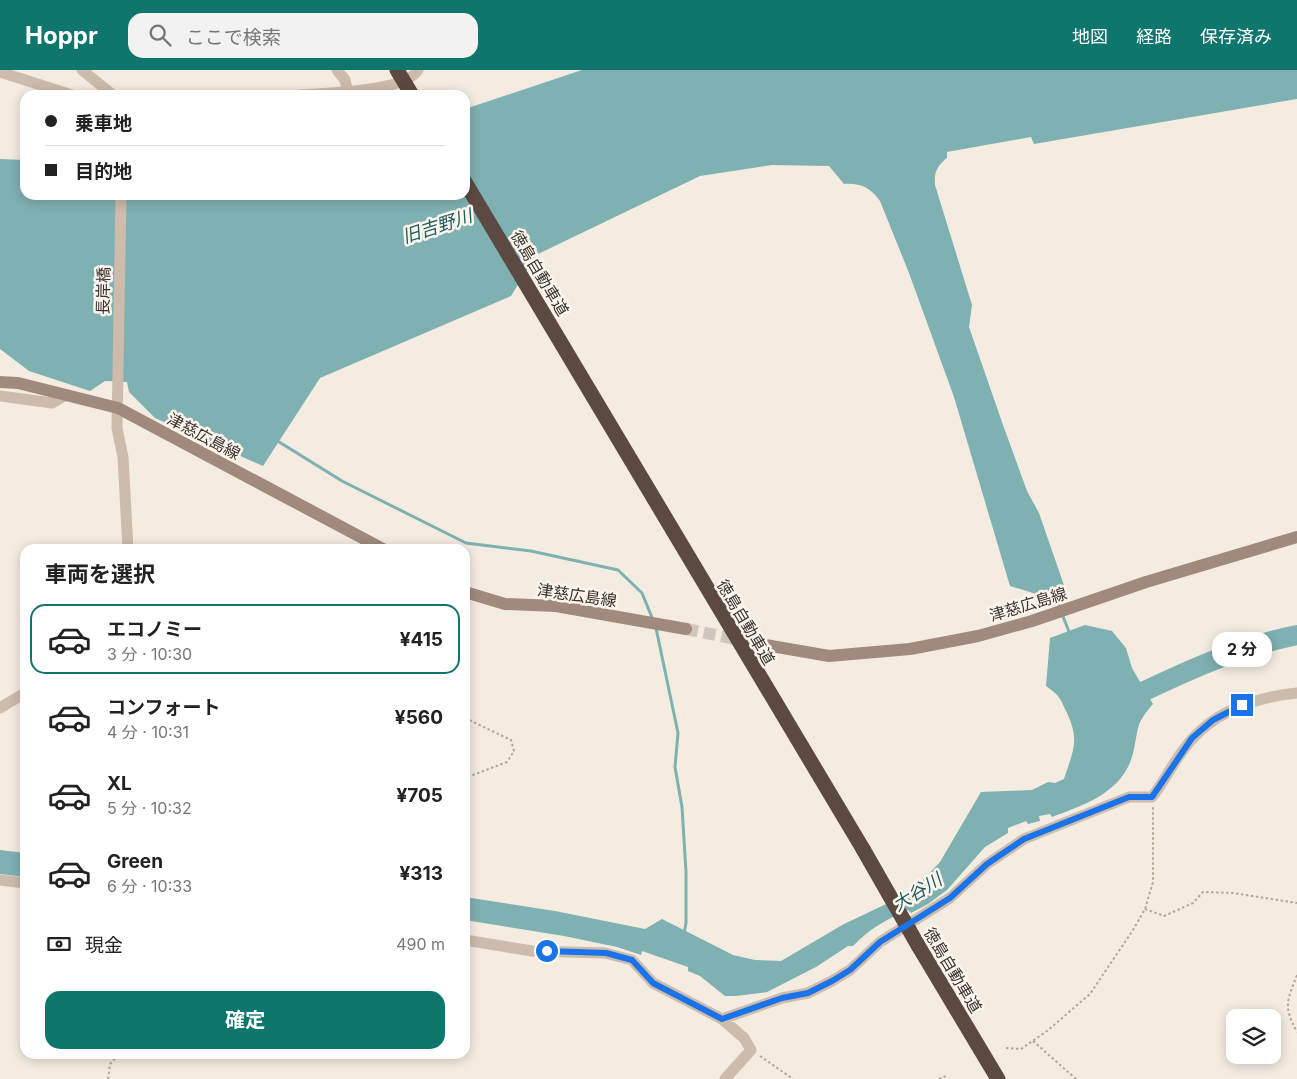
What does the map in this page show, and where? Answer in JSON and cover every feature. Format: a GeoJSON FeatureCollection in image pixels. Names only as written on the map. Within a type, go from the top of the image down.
{"type":"FeatureCollection","features":[{"type":"Feature","properties":{"kind":"highway"},"geometry":{"type":"LineString","coordinates":[[397,70],[409,90]]}},
{"type":"Feature","properties":{"kind":"highway","name":"徳島自動車道"},"geometry":{"type":"LineString","coordinates":[[470,190],[554,328],[663,517],[998,1079]]}},
{"type":"Feature","properties":{"kind":"main road","name":"津慈広島線"},"geometry":{"type":"LineString","coordinates":[[0,382],[18,383],[118,408],[374,544]]}},
{"type":"Feature","properties":{"kind":"main road","name":"津慈広島線"},"geometry":{"type":"LineString","coordinates":[[760,644],[829,656],[910,649],[978,636],[1032,621],[1146,582],[1297,537]]}},
{"type":"Feature","properties":{"kind":"main road","name":"津慈広島線"},"geometry":{"type":"LineString","coordinates":[[470,594],[505,604],[556,606],[686,629]]}},
{"type":"Feature","properties":{"kind":"street"},"geometry":{"type":"LineString","coordinates":[[82,70],[107,90]]}},
{"type":"Feature","properties":{"kind":"street"},"geometry":{"type":"LineString","coordinates":[[337,70],[345,80],[348,90]]}},
{"type":"Feature","properties":{"kind":"street"},"geometry":{"type":"LineString","coordinates":[[365,90],[394,84],[416,74],[418,70]]}},
{"type":"Feature","properties":{"kind":"street"},"geometry":{"type":"LineString","coordinates":[[0,72],[56,90]]}},
{"type":"Feature","properties":{"kind":"street","name":"長岸橋"},"geometry":{"type":"LineString","coordinates":[[121,200],[117,428],[123,457],[128,544]]}},
{"type":"Feature","properties":{"kind":"street"},"geometry":{"type":"LineString","coordinates":[[0,396],[52,403],[64,396]]}},
{"type":"Feature","properties":{"kind":"street"},"geometry":{"type":"LineString","coordinates":[[722,1019],[782,998],[808,993],[832,981],[850,970],[880,942],[950,898],[987,864],[1024,839],[1129,797],[1152,797],[1192,738],[1213,720],[1242,705],[1272,696],[1297,693]]}},
{"type":"Feature","properties":{"kind":"street"},"geometry":{"type":"LineString","coordinates":[[0,708],[20,696]]}},
{"type":"Feature","properties":{"kind":"street"},"geometry":{"type":"LineString","coordinates":[[0,880],[20,882]]}},
{"type":"Feature","properties":{"kind":"street"},"geometry":{"type":"LineString","coordinates":[[470,941],[532,951],[606,953],[632,960],[653,983],[722,1019],[744,1038],[751,1050],[725,1079]]}},
{"type":"Feature","properties":{"kind":"path"},"geometry":{"type":"LineString","coordinates":[[470,720],[511,740],[514,752],[507,762],[470,776]]}},
{"type":"Feature","properties":{"kind":"path"},"geometry":{"type":"LineString","coordinates":[[1006,1048],[1021,1049],[1090,994],[1112,964],[1145,909],[1153,882],[1152,797]]}},
{"type":"Feature","properties":{"kind":"path"},"geometry":{"type":"LineString","coordinates":[[1145,909],[1164,916],[1192,903],[1203,892],[1233,893],[1297,903]]}},
{"type":"Feature","properties":{"kind":"path"},"geometry":{"type":"LineString","coordinates":[[1297,975],[1286,1003],[1289,1016],[1297,1032]]}},
{"type":"Feature","properties":{"kind":"path"},"geometry":{"type":"LineString","coordinates":[[1032,1041],[1076,1079]]}},
{"type":"Feature","properties":{"kind":"path"},"geometry":{"type":"LineString","coordinates":[[751,1050],[793,1079]]}},
{"type":"Feature","properties":{"kind":"path"},"geometry":{"type":"LineString","coordinates":[[108,1079],[110,1064],[114,1059]]}},
{"type":"Feature","properties":{"kind":"path"},"geometry":{"type":"LineString","coordinates":[[939,1079],[946,1076]]}},
{"type":"Feature","properties":{"kind":"water","name":"旧吉野川"},"geometry":{"type":"Polygon","coordinates":[[[582,70],[1297,70],[1297,99],[1034,144],[1031,137],[947,152],[947,158],[937,170],[935,185],[972,305],[969,327],[1027,491],[1039,513],[1066,591],[1046,597],[1010,586],[954,397],[909,273],[880,201],[872,192],[864,187],[855,184],[844,184],[829,166],[772,165],[700,176],[536,255],[511,296],[320,378],[263,466],[155,418],[129,392],[127,382],[105,381],[90,391],[29,371],[0,349],[0,159],[20,160],[20,200],[470,200],[470,107],[582,70]]]}},
{"type":"Feature","properties":{"kind":"water"},"geometry":{"type":"Polygon","coordinates":[[[1085,625],[1112,631],[1126,648],[1132,668],[1153,704],[1139,725],[1130,763],[1123,776],[1103,794],[1078,807],[1052,817],[1050,814],[1039,816],[1040,821],[1028,824],[1026,821],[1008,828],[1008,833],[985,847],[947,890],[928,904],[911,913],[908,910],[885,921],[872,929],[853,946],[848,946],[816,967],[767,992],[725,996],[700,976],[688,971],[688,967],[642,951],[641,955],[617,947],[564,936],[470,921],[470,898],[555,911],[645,929],[662,919],[733,955],[755,960],[781,961],[844,924],[903,896],[921,882],[940,862],[981,792],[1032,790],[1048,782],[1055,783],[1064,779],[1074,746],[1074,739],[1071,723],[1061,701],[1046,686],[1050,638],[1085,625]]]}},
{"type":"Feature","properties":{"kind":"water"},"geometry":{"type":"Polygon","coordinates":[[[0,850],[20,852],[20,876],[0,874],[0,850]]]}},
{"type":"Feature","properties":{"kind":"waterway"},"geometry":{"type":"LineString","coordinates":[[276,440],[342,481],[466,543],[531,551],[618,570],[642,593],[653,620]]}},
{"type":"Feature","properties":{"kind":"waterway"},"geometry":{"type":"LineString","coordinates":[[1053,591],[1060,608]]}},
{"type":"Feature","properties":{"kind":"waterway"},"geometry":{"type":"LineString","coordinates":[[1062,614],[1070,634]]}},
{"type":"Feature","properties":{"kind":"waterway"},"geometry":{"type":"LineString","coordinates":[[656,628],[678,733],[675,767],[682,807],[686,872],[686,923],[684,933]]}},
{"type":"Feature","properties":{"kind":"waterway","name":"大谷川"},"geometry":{"type":"LineString","coordinates":[[1122,704],[1150,688],[1232,653],[1297,635]]}},
{"type":"Feature","properties":{"kind":"tunnel"},"geometry":{"type":"LineString","coordinates":[[686,629],[760,644]]}},
{"type":"Feature","properties":{"kind":"route"},"geometry":{"type":"LineString","coordinates":[[547,951],[606,953],[632,960],[653,983],[722,1019],[782,998],[808,993],[850,970],[880,942],[950,898],[987,864],[1024,839],[1129,797],[1152,797],[1192,738],[1213,720],[1242,705]]}}]}
